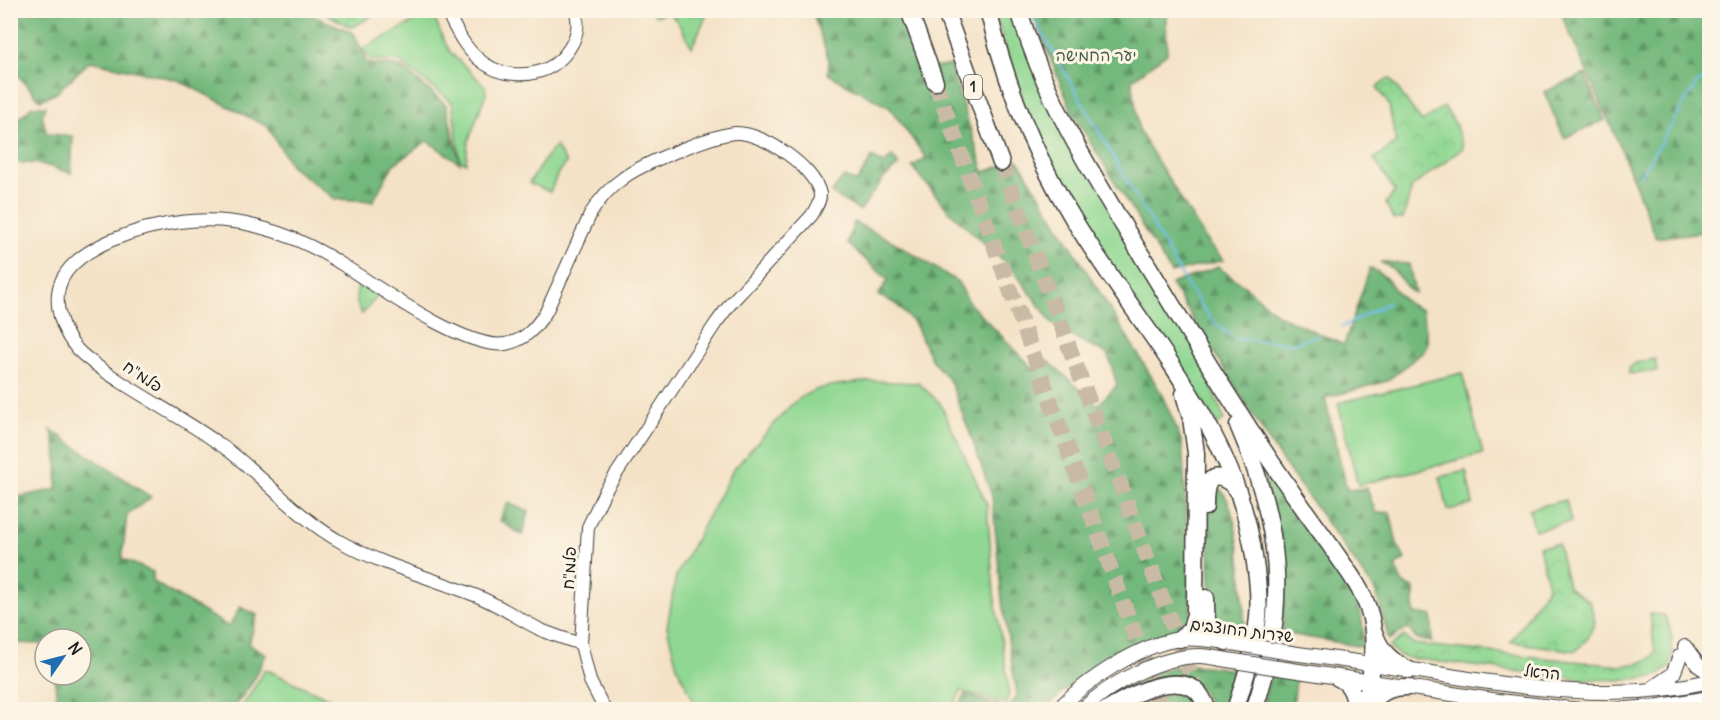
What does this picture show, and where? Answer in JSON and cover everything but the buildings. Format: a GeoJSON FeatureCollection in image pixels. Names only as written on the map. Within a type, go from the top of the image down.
{"type":"FeatureCollection","features":[{"type":"Feature","properties":{"kind":"highway"},"geometry":{"type":"LineString","coordinates":[[909,10],[935,82]]}},
{"type":"Feature","properties":{"kind":"highway","name":"1"},"geometry":{"type":"LineString","coordinates":[[945,10],[1001,163]]}},
{"type":"Feature","properties":{"kind":"highway"},"geometry":{"type":"LineString","coordinates":[[976,10],[1032,139],[1065,205],[1209,424],[1240,496],[1254,556],[1258,617],[1252,656],[1235,710]]}},
{"type":"Feature","properties":{"kind":"highway"},"geometry":{"type":"LineString","coordinates":[[988,10],[998,50],[1015,99]]}},
{"type":"Feature","properties":{"kind":"highway"},"geometry":{"type":"LineString","coordinates":[[1019,10],[1037,66],[1065,128],[1197,345],[1278,471],[1356,582],[1384,651],[1392,660],[1409,670]]}},
{"type":"Feature","properties":{"kind":"highway"},"geometry":{"type":"LineString","coordinates":[[1197,345],[1233,412],[1248,447],[1270,521],[1276,560],[1277,602],[1273,645],[1254,710]]}},
{"type":"Feature","properties":{"kind":"highway"},"geometry":{"type":"LineString","coordinates":[[1168,360],[1188,408],[1196,453],[1195,614],[1191,629],[1180,639]]}},
{"type":"Feature","properties":{"kind":"highway"},"geometry":{"type":"LineString","coordinates":[[1229,642],[1214,635],[1206,621],[1205,494],[1209,482],[1220,477],[1234,485],[1240,496]]}},
{"type":"Feature","properties":{"kind":"highway"},"geometry":{"type":"LineString","coordinates":[[1366,710],[1372,624]]}},
{"type":"Feature","properties":{"kind":"highway"},"geometry":{"type":"LineString","coordinates":[[1338,678],[1346,682],[1352,691],[1354,710]]}},
{"type":"Feature","properties":{"kind":"highway"},"geometry":{"type":"LineString","coordinates":[[1106,710],[1130,696],[1171,683],[1192,687],[1200,694],[1208,710]]}},
{"type":"Feature","properties":{"kind":"highway"},"geometry":{"type":"LineString","coordinates":[[1366,710],[1378,695],[1387,690],[1408,687]]}},
{"type":"Feature","properties":{"kind":"main road","name":"שדרות החוצבים"},"geometry":{"type":"LineString","coordinates":[[1058,710],[1079,689],[1111,667],[1150,648],[1180,639],[1229,642],[1371,664]]}},
{"type":"Feature","properties":{"kind":"main road"},"geometry":{"type":"LineString","coordinates":[[1640,691],[1668,679],[1678,665],[1683,651],[1710,673]]}},
{"type":"Feature","properties":{"kind":"main road","name":"שדרות החוצבים"},"geometry":{"type":"LineString","coordinates":[[1082,710],[1104,691],[1151,667],[1190,657],[1228,660],[1369,682]]}},
{"type":"Feature","properties":{"kind":"main road","name":"הראל"},"geometry":{"type":"LineString","coordinates":[[1371,664],[1563,692],[1640,691],[1710,681]]}},
{"type":"Feature","properties":{"kind":"main road","name":"הראל"},"geometry":{"type":"LineString","coordinates":[[1369,682],[1499,701],[1581,710]]}},
{"type":"Feature","properties":{"kind":"main road"},"geometry":{"type":"LineString","coordinates":[[1613,710],[1673,707],[1710,698]]}},
{"type":"Feature","properties":{"kind":"street"},"geometry":{"type":"LineString","coordinates":[[446,10],[467,48],[479,60],[505,73],[523,74],[538,72],[553,65],[572,45],[577,30],[575,10]]}},
{"type":"Feature","properties":{"kind":"street","name":"פלמ\"ח"},"geometry":{"type":"LineString","coordinates":[[735,133],[750,136],[778,148],[807,172],[820,195],[818,205],[812,215],[737,296],[716,323],[605,491],[588,527],[581,644],[539,628],[486,600],[391,565],[340,542],[321,529],[232,454],[199,430],[103,369],[77,348],[60,321],[58,292],[63,277],[74,263],[88,253],[105,243],[142,229],[192,221],[236,222],[269,230],[308,246],[457,334],[489,344],[504,344],[528,335],[537,326],[546,312],[591,213],[599,200],[623,178],[654,162],[714,137],[735,133]]}},
{"type":"Feature","properties":{"kind":"street"},"geometry":{"type":"LineString","coordinates":[[581,644],[590,681],[605,710]]}},
{"type":"Feature","properties":{"kind":"green space"},"geometry":{"type":"Polygon","coordinates":[[[10,11],[303,11],[354,33],[367,63],[402,67],[446,105],[460,163],[427,141],[393,165],[373,201],[335,199],[291,166],[268,127],[178,80],[90,61],[56,93],[40,100],[17,74],[11,75],[10,11]]]}},
{"type":"Feature","properties":{"kind":"green space"},"geometry":{"type":"Polygon","coordinates":[[[321,11],[380,11],[352,28],[321,11]]]}},
{"type":"Feature","properties":{"kind":"green space"},"geometry":{"type":"Polygon","coordinates":[[[653,11],[687,11],[689,15],[707,14],[692,47],[677,21],[669,13],[655,16],[653,11]]]}},
{"type":"Feature","properties":{"kind":"green space"},"geometry":{"type":"Polygon","coordinates":[[[812,11],[900,11],[923,70],[950,65],[984,172],[1018,160],[1161,393],[1182,443],[1191,616],[1184,629],[1131,648],[1085,675],[1061,693],[1046,709],[1008,709],[1017,696],[1002,600],[992,496],[950,381],[931,359],[915,324],[895,303],[878,296],[888,280],[847,243],[854,222],[894,242],[958,282],[970,304],[1034,369],[1048,361],[1098,405],[1117,385],[1108,354],[1069,335],[1053,324],[1013,270],[949,211],[912,167],[926,158],[890,108],[828,74],[829,60],[812,11]]]}},
{"type":"Feature","properties":{"kind":"green space"},"geometry":{"type":"Polygon","coordinates":[[[994,11],[1014,11],[1022,39],[1203,364],[1224,419],[1218,425],[1095,241],[1035,136],[994,11]]]}},
{"type":"Feature","properties":{"kind":"green space","name":"יער החמישה"},"geometry":{"type":"Polygon","coordinates":[[[1031,11],[1166,11],[1167,53],[1132,80],[1139,131],[1209,245],[1224,260],[1171,273],[1073,114],[1031,11]]]}},
{"type":"Feature","properties":{"kind":"green space"},"geometry":{"type":"Polygon","coordinates":[[[1560,11],[1709,11],[1709,231],[1656,238],[1622,151],[1560,11]]]}},
{"type":"Feature","properties":{"kind":"green space"},"geometry":{"type":"Polygon","coordinates":[[[425,16],[435,19],[451,53],[485,86],[486,93],[468,142],[466,163],[460,160],[452,102],[400,62],[371,60],[362,49],[425,16]]]}},
{"type":"Feature","properties":{"kind":"green space"},"geometry":{"type":"Polygon","coordinates":[[[1585,74],[1605,120],[1564,138],[1544,92],[1585,74]]]}},
{"type":"Feature","properties":{"kind":"green space"},"geometry":{"type":"Polygon","coordinates":[[[1390,78],[1422,122],[1444,106],[1455,124],[1463,148],[1412,187],[1403,219],[1393,219],[1386,203],[1395,191],[1374,159],[1396,143],[1389,105],[1377,87],[1390,78]]]}},
{"type":"Feature","properties":{"kind":"green space"},"geometry":{"type":"Polygon","coordinates":[[[32,106],[46,106],[42,116],[47,134],[73,136],[71,173],[41,164],[11,162],[17,145],[13,124],[32,106]]]}},
{"type":"Feature","properties":{"kind":"green space"},"geometry":{"type":"Polygon","coordinates":[[[556,146],[566,163],[559,171],[550,192],[529,183],[556,146]]]}},
{"type":"Feature","properties":{"kind":"green space"},"geometry":{"type":"Polygon","coordinates":[[[892,156],[899,165],[883,179],[860,211],[831,193],[844,177],[857,182],[872,157],[884,164],[892,156]]]}},
{"type":"Feature","properties":{"kind":"green space"},"geometry":{"type":"Polygon","coordinates":[[[1380,262],[1409,264],[1415,293],[1410,291],[1392,268],[1380,262]]]}},
{"type":"Feature","properties":{"kind":"green space"},"geometry":{"type":"Polygon","coordinates":[[[1218,267],[1246,287],[1278,315],[1344,345],[1370,268],[1385,277],[1405,301],[1422,310],[1428,342],[1424,351],[1387,381],[1325,398],[1347,490],[1367,488],[1376,513],[1390,512],[1397,544],[1405,559],[1395,566],[1403,584],[1414,588],[1414,614],[1432,615],[1432,642],[1416,639],[1408,628],[1389,640],[1376,592],[1276,452],[1171,284],[1218,267]]]}},
{"type":"Feature","properties":{"kind":"green space"},"geometry":{"type":"Polygon","coordinates":[[[360,282],[379,295],[362,314],[356,299],[360,282]]]}},
{"type":"Feature","properties":{"kind":"green space"},"geometry":{"type":"Polygon","coordinates":[[[1655,359],[1657,371],[1629,374],[1629,368],[1636,363],[1655,359]]]}},
{"type":"Feature","properties":{"kind":"green space"},"geometry":{"type":"Polygon","coordinates":[[[1462,373],[1483,454],[1358,485],[1338,403],[1462,373]]]}},
{"type":"Feature","properties":{"kind":"green space"},"geometry":{"type":"Polygon","coordinates":[[[872,381],[918,383],[940,403],[987,505],[994,593],[1009,689],[1007,704],[961,691],[952,709],[698,709],[677,667],[667,627],[676,576],[733,470],[790,406],[799,398],[818,389],[872,381]]]}},
{"type":"Feature","properties":{"kind":"green space"},"geometry":{"type":"Polygon","coordinates":[[[51,430],[151,497],[127,515],[122,559],[153,572],[153,582],[229,627],[240,607],[257,615],[249,644],[266,654],[256,676],[231,709],[58,709],[55,687],[93,687],[93,627],[33,627],[33,644],[11,643],[11,531],[16,523],[17,515],[14,498],[57,489],[55,445],[51,430]]]}},
{"type":"Feature","properties":{"kind":"green space"},"geometry":{"type":"Polygon","coordinates":[[[1466,471],[1473,504],[1448,510],[1440,477],[1466,471]]]}},
{"type":"Feature","properties":{"kind":"green space"},"geometry":{"type":"Polygon","coordinates":[[[1271,472],[1348,584],[1361,615],[1362,647],[1282,633],[1285,583],[1283,561],[1263,475],[1271,472]]]}},
{"type":"Feature","properties":{"kind":"green space"},"geometry":{"type":"Polygon","coordinates":[[[1216,486],[1225,495],[1236,532],[1240,556],[1245,638],[1231,636],[1222,631],[1215,617],[1212,602],[1209,565],[1209,497],[1216,486]]]}},
{"type":"Feature","properties":{"kind":"green space"},"geometry":{"type":"Polygon","coordinates":[[[1566,500],[1571,522],[1535,530],[1529,509],[1566,500]]]}},
{"type":"Feature","properties":{"kind":"green space"},"geometry":{"type":"Polygon","coordinates":[[[508,503],[529,512],[522,535],[499,520],[508,503]]]}},
{"type":"Feature","properties":{"kind":"green space"},"geometry":{"type":"Polygon","coordinates":[[[1558,544],[1568,587],[1590,602],[1595,622],[1588,638],[1576,651],[1511,642],[1548,586],[1539,546],[1558,544]]]}},
{"type":"Feature","properties":{"kind":"green space"},"geometry":{"type":"Polygon","coordinates":[[[1650,614],[1664,615],[1672,641],[1669,668],[1654,677],[1618,680],[1580,679],[1409,658],[1399,655],[1389,647],[1404,636],[1414,644],[1620,666],[1649,659],[1655,652],[1650,614]]]}},
{"type":"Feature","properties":{"kind":"green space"},"geometry":{"type":"Polygon","coordinates":[[[1192,665],[1239,672],[1225,709],[1213,709],[1198,685],[1122,695],[1117,687],[1154,673],[1192,665]]]}},
{"type":"Feature","properties":{"kind":"green space"},"geometry":{"type":"Polygon","coordinates":[[[265,669],[330,699],[327,709],[237,709],[246,701],[265,669]]]}},
{"type":"Feature","properties":{"kind":"green space"},"geometry":{"type":"Polygon","coordinates":[[[1272,674],[1296,678],[1293,709],[1260,710],[1272,674]]]}},
{"type":"Feature","properties":{"kind":"green space"},"geometry":{"type":"Polygon","coordinates":[[[1170,693],[1185,697],[1196,709],[1129,709],[1136,705],[1170,693]]]}},
{"type":"Feature","properties":{"kind":"green space"},"geometry":{"type":"Polygon","coordinates":[[[965,694],[1007,709],[958,709],[965,694]]]}},
{"type":"Feature","properties":{"kind":"waterway"},"geometry":{"type":"LineString","coordinates":[[1029,10],[1190,290],[1213,322],[1235,339],[1292,343],[1318,336]]}},
{"type":"Feature","properties":{"kind":"waterway"},"geometry":{"type":"LineString","coordinates":[[1640,176],[1697,83],[1710,77]]}},
{"type":"Feature","properties":{"kind":"waterway"},"geometry":{"type":"LineString","coordinates":[[1342,327],[1388,303]]}},
{"type":"Feature","properties":{"kind":"tunnel"},"geometry":{"type":"LineString","coordinates":[[935,82],[1162,710]]}},
{"type":"Feature","properties":{"kind":"tunnel"},"geometry":{"type":"LineString","coordinates":[[1001,163],[1200,700]]}}]}
